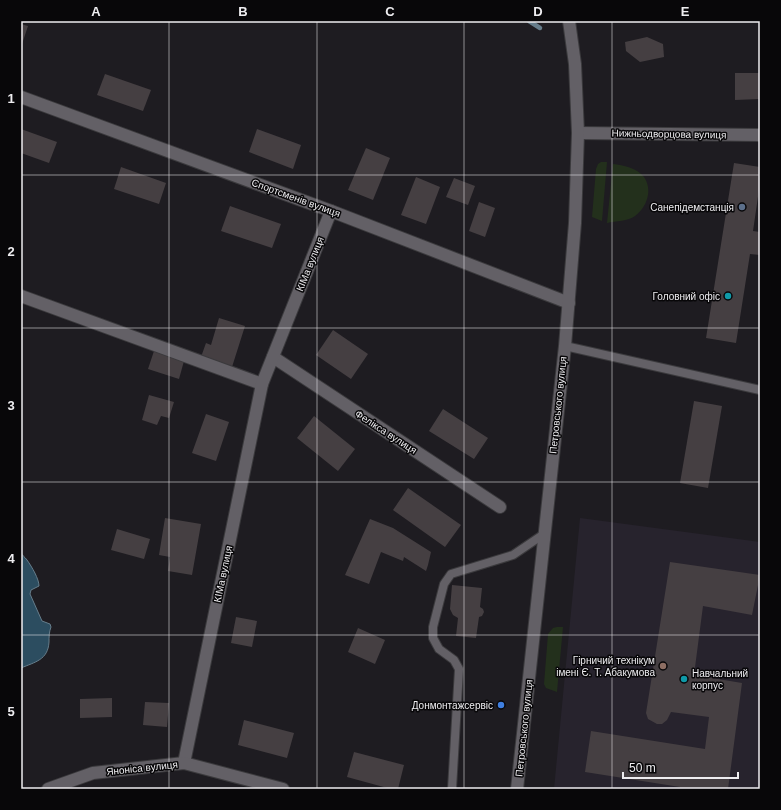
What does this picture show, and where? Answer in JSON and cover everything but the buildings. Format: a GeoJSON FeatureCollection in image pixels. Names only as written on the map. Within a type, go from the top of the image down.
{"type":"FeatureCollection","features":[{"type":"Feature","properties":{"kind":"street","name":"Петровського вулиця"},"geometry":{"type":"LineString","coordinates":[[517,789],[565,346],[575,223],[578,133],[575,64],[569,21]]}},
{"type":"Feature","properties":{"kind":"street","name":"Спортсменів вулиця"},"geometry":{"type":"LineString","coordinates":[[21,97],[331,211],[569,303]]}},
{"type":"Feature","properties":{"kind":"street","name":"Нижньодворцова вулиця"},"geometry":{"type":"LineString","coordinates":[[578,133],[760,135]]}},
{"type":"Feature","properties":{"kind":"street","name":"КІМа вулиця"},"geometry":{"type":"LineString","coordinates":[[184,764],[262,384],[331,211]]}},
{"type":"Feature","properties":{"kind":"street"},"geometry":{"type":"LineString","coordinates":[[21,296],[262,384]]}},
{"type":"Feature","properties":{"kind":"street","name":"Фелікса вулиця"},"geometry":{"type":"LineString","coordinates":[[273,357],[500,507]]}},
{"type":"Feature","properties":{"kind":"street","name":"Яноніса вулиця"},"geometry":{"type":"LineString","coordinates":[[48,789],[93,773],[184,764],[283,789]]}},
{"type":"Feature","properties":{"kind":"lane"},"geometry":{"type":"LineString","coordinates":[[565,346],[760,390]]}},
{"type":"Feature","properties":{"kind":"lane"},"geometry":{"type":"LineString","coordinates":[[452,789],[459,668],[454,660],[439,649],[433,638],[434,627],[444,584],[451,574],[513,555],[544,534]]}},
{"type":"Feature","properties":{"kind":"shaded area","name":"Гірничий технікум імені Є. Т. Абакумова"},"geometry":{"type":"Polygon","coordinates":[[[580,518],[760,542],[760,789],[554,789],[580,518]]]}},
{"type":"Feature","properties":{"kind":"green space"},"geometry":{"type":"Polygon","coordinates":[[[601,162],[607,162],[602,221],[592,217],[596,169],[598,164],[601,162]]]}},
{"type":"Feature","properties":{"kind":"green space"},"geometry":{"type":"Polygon","coordinates":[[[613,164],[638,171],[647,182],[648,193],[643,208],[635,216],[625,220],[607,223],[613,164]]]}},
{"type":"Feature","properties":{"kind":"green space"},"geometry":{"type":"Polygon","coordinates":[[[563,627],[557,692],[546,688],[544,684],[548,634],[553,628],[563,627]]]}},
{"type":"Feature","properties":{"kind":"water"},"geometry":{"type":"Polygon","coordinates":[[[21,552],[33,569],[39,583],[39,586],[31,590],[30,594],[42,621],[50,624],[51,627],[46,653],[40,660],[21,668],[21,552]]]}},
{"type":"Feature","properties":{"kind":"waterway"},"geometry":{"type":"LineString","coordinates":[[529,21],[540,28]]}},
{"type":"Feature","properties":{"kind":"place","name":"Санепідемстанція"},"geometry":{"type":"Point","coordinates":[742,207]}},
{"type":"Feature","properties":{"kind":"place","name":"Головний офіс"},"geometry":{"type":"Point","coordinates":[728,296]}},
{"type":"Feature","properties":{"kind":"place","name":"Гірничий технікум імені Є. Т. Абакумова"},"geometry":{"type":"Point","coordinates":[663,666]}},
{"type":"Feature","properties":{"kind":"place","name":"Навчальний корпус"},"geometry":{"type":"Point","coordinates":[684,679]}},
{"type":"Feature","properties":{"kind":"place","name":"Донмонтажсервіс"},"geometry":{"type":"Point","coordinates":[501,705]}}]}
